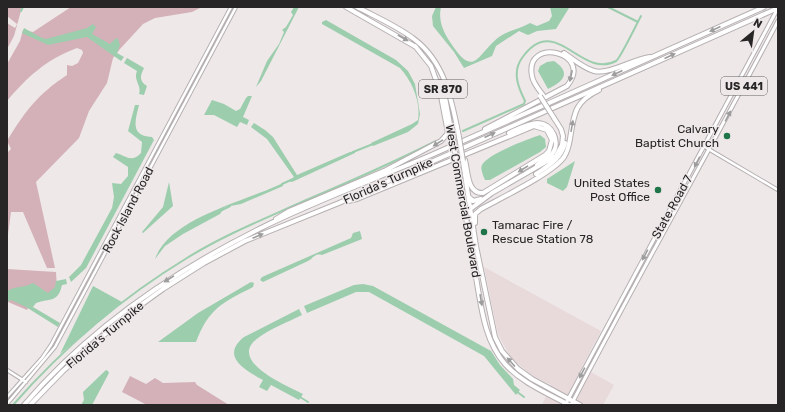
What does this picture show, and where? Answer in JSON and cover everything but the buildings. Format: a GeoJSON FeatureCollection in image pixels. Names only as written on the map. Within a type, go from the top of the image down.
{"type":"FeatureCollection","features":[{"type":"Feature","properties":{"kind":"highway","name":"West Commercial Boulevard"},"geometry":{"type":"LineString","coordinates":[[346,7],[415,46],[431,63],[437,74],[445,97],[451,127],[457,138]]}},
{"type":"Feature","properties":{"kind":"highway","name":"West Commercial Boulevard"},"geometry":{"type":"LineString","coordinates":[[357,7],[414,39],[431,56],[447,84],[457,126],[457,138],[461,161],[492,327],[502,351],[509,361],[522,372],[568,398],[569,404]]}},
{"type":"Feature","properties":{"kind":"highway","name":"Florida's Turnpike"},"geometry":{"type":"LineString","coordinates":[[24,405],[59,367],[123,312],[159,285],[200,260],[263,227],[474,136],[764,7]]}},
{"type":"Feature","properties":{"kind":"highway","name":"Florida's Turnpike"},"geometry":{"type":"LineString","coordinates":[[30,405],[97,339],[164,289],[204,263],[245,241],[340,203],[778,8]]}},
{"type":"Feature","properties":{"kind":"highway"},"geometry":{"type":"LineString","coordinates":[[263,227],[289,211],[386,170],[446,137],[447,128],[437,79],[430,66],[415,46]]}},
{"type":"Feature","properties":{"kind":"highway"},"geometry":{"type":"LineString","coordinates":[[499,198],[556,160],[561,155],[565,142],[564,132],[531,81],[529,70],[533,60],[546,50],[555,50],[563,52],[590,69],[598,71],[640,58],[653,57]]}},
{"type":"Feature","properties":{"kind":"highway"},"geometry":{"type":"LineString","coordinates":[[474,136],[493,124],[567,86],[572,77],[573,68],[562,54],[553,52],[543,53],[537,58],[532,66],[533,81],[541,96]]}},
{"type":"Feature","properties":{"kind":"highway"},"geometry":{"type":"LineString","coordinates":[[475,239],[474,217],[481,209],[547,171],[563,158],[568,147],[574,114],[578,104],[587,96],[609,83]]}},
{"type":"Feature","properties":{"kind":"highway"},"geometry":{"type":"LineString","coordinates":[[466,219],[466,214],[470,208],[556,156],[562,145],[563,136],[555,117]]}},
{"type":"Feature","properties":{"kind":"highway"},"geometry":{"type":"LineString","coordinates":[[340,203],[357,199],[496,141],[532,124],[539,123],[547,126],[555,137],[555,148],[549,156],[534,168]]}},
{"type":"Feature","properties":{"kind":"highway"},"geometry":{"type":"LineString","coordinates":[[461,161],[471,188],[477,193],[483,193],[545,155],[549,151],[552,140],[547,130],[538,126],[496,141]]}},
{"type":"Feature","properties":{"kind":"highway"},"geometry":{"type":"LineString","coordinates":[[457,138],[467,205],[470,208]]}},
{"type":"Feature","properties":{"kind":"highway","name":"West Commercial Boulevard"},"geometry":{"type":"LineString","coordinates":[[461,161],[466,219],[486,328],[497,354],[515,374],[569,404],[580,405]]}},
{"type":"Feature","properties":{"kind":"highway"},"geometry":{"type":"LineString","coordinates":[[468,196],[471,200],[476,201],[492,194]]}},
{"type":"Feature","properties":{"kind":"highway"},"geometry":{"type":"LineString","coordinates":[[470,208],[481,209]]}},
{"type":"Feature","properties":{"kind":"main road","name":"Rock Island Road"},"geometry":{"type":"LineString","coordinates":[[7,397],[46,356],[232,7]]}},
{"type":"Feature","properties":{"kind":"main road","name":"Rock Island Road"},"geometry":{"type":"LineString","coordinates":[[7,404],[46,356],[84,294],[236,7]]}},
{"type":"Feature","properties":{"kind":"main road","name":"State Road 7"},"geometry":{"type":"LineString","coordinates":[[568,398],[652,242],[677,199],[778,8]]}},
{"type":"Feature","properties":{"kind":"main road","name":"State Road 7"},"geometry":{"type":"LineString","coordinates":[[569,404],[608,335],[654,248],[710,150],[778,21]]}},
{"type":"Feature","properties":{"kind":"main road"},"geometry":{"type":"LineString","coordinates":[[705,146],[778,190]]}},
{"type":"Feature","properties":{"kind":"main road"},"geometry":{"type":"LineString","coordinates":[[677,199],[677,208]]}},
{"type":"Feature","properties":{"kind":"main road"},"geometry":{"type":"LineString","coordinates":[[652,242],[654,248]]}},
{"type":"Feature","properties":{"kind":"main road"},"geometry":{"type":"LineString","coordinates":[[631,281],[631,290]]}},
{"type":"Feature","properties":{"kind":"main road"},"geometry":{"type":"LineString","coordinates":[[627,288],[628,296]]}},
{"type":"Feature","properties":{"kind":"main road"},"geometry":{"type":"LineString","coordinates":[[607,327],[608,335]]}},
{"type":"Feature","properties":{"kind":"main road"},"geometry":{"type":"LineString","coordinates":[[7,370],[26,382]]}},
{"type":"Feature","properties":{"kind":"shaded area"},"geometry":{"type":"Polygon","coordinates":[[[7,7],[22,7],[14,36],[7,49],[7,23],[15,28],[17,24],[7,16],[7,7]]]}},
{"type":"Feature","properties":{"kind":"shaded area"},"geometry":{"type":"Polygon","coordinates":[[[71,7],[202,7],[192,12],[155,18],[143,24],[113,58],[107,83],[89,111],[79,138],[36,182],[55,268],[47,268],[23,212],[11,212],[7,242],[7,153],[11,149],[7,141],[26,112],[40,96],[67,75],[67,65],[72,66],[78,63],[83,53],[82,50],[77,48],[66,52],[47,63],[22,84],[7,101],[7,64],[20,41],[23,30],[33,32],[71,7]]]}},
{"type":"Feature","properties":{"kind":"shaded area"},"geometry":{"type":"Polygon","coordinates":[[[294,7],[299,7],[261,81],[256,87],[267,61],[279,44],[284,32],[282,30],[286,27],[293,15],[291,12],[294,7]]]}},
{"type":"Feature","properties":{"kind":"shaded area"},"geometry":{"type":"Polygon","coordinates":[[[436,7],[441,7],[440,16],[445,34],[458,53],[465,60],[470,62],[480,57],[499,37],[530,23],[537,26],[549,21],[552,16],[550,7],[569,8],[556,29],[537,31],[528,35],[519,31],[496,46],[492,56],[464,68],[454,52],[433,26],[432,16],[436,7]]]}},
{"type":"Feature","properties":{"kind":"shaded area"},"geometry":{"type":"Polygon","coordinates":[[[326,20],[396,60],[408,71],[415,84],[420,114],[418,124],[408,132],[373,146],[371,143],[418,120],[419,113],[415,92],[400,68],[322,24],[322,22],[326,20]]]}},
{"type":"Feature","properties":{"kind":"shaded area"},"geometry":{"type":"Polygon","coordinates":[[[93,24],[96,27],[92,34],[110,44],[116,38],[118,39],[120,45],[117,53],[124,57],[121,61],[87,37],[48,45],[22,33],[24,28],[46,39],[87,28],[93,24]]]}},
{"type":"Feature","properties":{"kind":"shaded area"},"geometry":{"type":"Polygon","coordinates":[[[127,58],[144,68],[141,80],[147,86],[144,95],[139,94],[140,91],[136,77],[137,71],[124,63],[127,58]]]}},
{"type":"Feature","properties":{"kind":"shaded area"},"geometry":{"type":"Polygon","coordinates":[[[554,61],[560,65],[564,73],[563,77],[558,83],[548,89],[538,71],[540,66],[547,62],[554,61]]]}},
{"type":"Feature","properties":{"kind":"shaded area"},"geometry":{"type":"Polygon","coordinates":[[[248,96],[252,96],[243,117],[249,120],[247,125],[240,122],[237,127],[214,115],[204,115],[212,100],[224,104],[236,111],[240,109],[248,96]]]}},
{"type":"Feature","properties":{"kind":"shaded area"},"geometry":{"type":"Polygon","coordinates":[[[135,105],[139,105],[136,117],[137,131],[145,136],[152,137],[154,140],[86,268],[71,282],[69,277],[81,265],[112,208],[114,197],[112,183],[121,184],[128,176],[128,167],[113,157],[116,153],[126,157],[135,158],[141,153],[142,142],[128,131],[135,105]]]}},
{"type":"Feature","properties":{"kind":"shaded area"},"geometry":{"type":"Polygon","coordinates":[[[254,123],[273,137],[297,175],[350,152],[355,151],[355,153],[292,182],[289,181],[283,183],[283,186],[241,204],[225,207],[220,214],[183,234],[165,246],[155,259],[164,244],[178,230],[196,219],[294,177],[267,139],[251,127],[254,123]]]}},
{"type":"Feature","properties":{"kind":"shaded area"},"geometry":{"type":"Polygon","coordinates":[[[540,135],[545,139],[546,147],[540,152],[490,180],[485,180],[481,168],[482,165],[492,156],[509,147],[540,135]]]}},
{"type":"Feature","properties":{"kind":"shaded area"},"geometry":{"type":"Polygon","coordinates":[[[575,161],[567,187],[563,191],[547,183],[547,179],[575,161]]]}},
{"type":"Feature","properties":{"kind":"shaded area"},"geometry":{"type":"Polygon","coordinates":[[[169,182],[173,206],[143,233],[142,232],[163,207],[169,182]]]}},
{"type":"Feature","properties":{"kind":"shaded area"},"geometry":{"type":"Polygon","coordinates":[[[360,231],[362,239],[322,255],[316,255],[308,261],[263,282],[260,280],[262,277],[351,238],[353,233],[360,231]]]}},
{"type":"Feature","properties":{"kind":"shaded area"},"geometry":{"type":"Polygon","coordinates":[[[484,267],[601,331],[582,367],[614,385],[603,405],[542,405],[551,385],[530,374],[511,358],[498,334],[484,267]]]}},
{"type":"Feature","properties":{"kind":"shaded area"},"geometry":{"type":"Polygon","coordinates":[[[7,269],[56,272],[57,290],[31,303],[27,310],[8,302],[7,304],[7,269]]]}},
{"type":"Feature","properties":{"kind":"shaded area"},"geometry":{"type":"Polygon","coordinates":[[[66,279],[67,284],[62,285],[56,297],[36,303],[33,307],[60,323],[58,327],[26,307],[11,300],[7,302],[7,291],[10,289],[33,283],[48,293],[55,287],[56,281],[66,279]]]}},
{"type":"Feature","properties":{"kind":"shaded area"},"geometry":{"type":"Polygon","coordinates":[[[251,282],[254,283],[253,287],[225,302],[212,314],[206,321],[196,342],[158,342],[198,313],[251,282]]]}},
{"type":"Feature","properties":{"kind":"shaded area"},"geometry":{"type":"Polygon","coordinates":[[[363,284],[373,286],[491,351],[500,365],[513,379],[514,385],[520,390],[516,395],[484,356],[369,292],[356,292],[307,313],[304,306],[354,285],[363,284]]]}},
{"type":"Feature","properties":{"kind":"shaded area"},"geometry":{"type":"Polygon","coordinates":[[[93,286],[122,302],[60,354],[93,286]]]}},
{"type":"Feature","properties":{"kind":"shaded area"},"geometry":{"type":"Polygon","coordinates":[[[299,309],[302,315],[263,334],[250,347],[249,355],[254,364],[263,372],[303,394],[299,400],[271,385],[267,391],[259,387],[263,380],[243,368],[238,363],[234,351],[237,344],[244,337],[299,309]]]}},
{"type":"Feature","properties":{"kind":"shaded area"},"geometry":{"type":"Polygon","coordinates":[[[106,370],[109,373],[92,405],[81,405],[84,400],[83,392],[106,370]]]}},
{"type":"Feature","properties":{"kind":"shaded area"},"geometry":{"type":"Polygon","coordinates":[[[130,376],[146,384],[155,378],[163,383],[195,382],[197,385],[229,405],[147,405],[122,392],[130,376]]]}},
{"type":"Feature","properties":{"kind":"waterway"},"geometry":{"type":"LineString","coordinates":[[21,11],[23,7]]}},
{"type":"Feature","properties":{"kind":"waterway"},"geometry":{"type":"LineString","coordinates":[[608,7],[638,22]]}},
{"type":"Feature","properties":{"kind":"waterway"},"geometry":{"type":"LineString","coordinates":[[463,131],[524,104],[525,101],[518,85],[517,69],[522,58],[534,45],[546,41],[557,43],[591,62],[603,64],[616,61],[625,48],[641,16]]}},
{"type":"Feature","properties":{"kind":"waterway"},"geometry":{"type":"LineString","coordinates":[[13,405],[52,363],[94,325],[139,290],[187,258],[244,228],[436,141]]}},
{"type":"Feature","properties":{"kind":"waterway"},"geometry":{"type":"LineString","coordinates":[[353,152],[373,144]]}},
{"type":"Feature","properties":{"kind":"waterway"},"geometry":{"type":"LineString","coordinates":[[282,184],[291,180]]}},
{"type":"Feature","properties":{"kind":"waterway"},"geometry":{"type":"LineString","coordinates":[[222,210],[230,206]]}},
{"type":"Feature","properties":{"kind":"waterway"},"geometry":{"type":"LineString","coordinates":[[516,391],[524,397]]}},
{"type":"Feature","properties":{"kind":"waterway"},"geometry":{"type":"LineString","coordinates":[[300,397],[308,402]]}},
{"type":"Feature","properties":{"kind":"place","name":"Calvary Baptist Church"},"geometry":{"type":"Point","coordinates":[727,136]}},
{"type":"Feature","properties":{"kind":"place","name":"United States Post Office"},"geometry":{"type":"Point","coordinates":[658,190]}},
{"type":"Feature","properties":{"kind":"place","name":"Tamarac Fire / Rescue Station 78"},"geometry":{"type":"Point","coordinates":[484,232]}}]}
